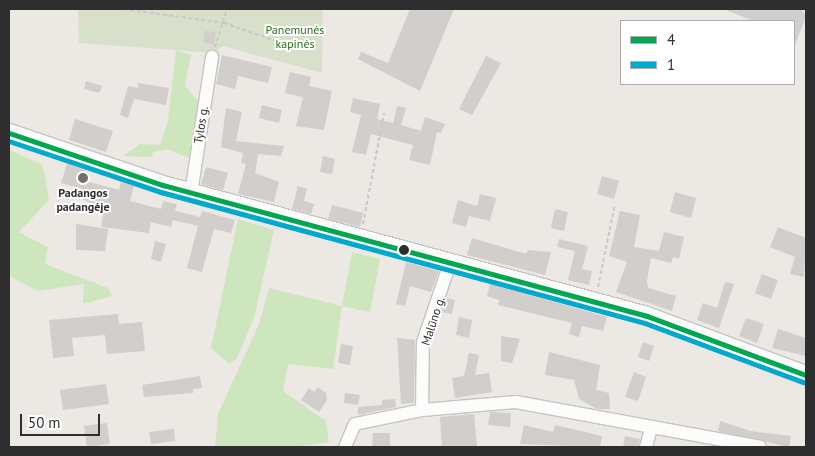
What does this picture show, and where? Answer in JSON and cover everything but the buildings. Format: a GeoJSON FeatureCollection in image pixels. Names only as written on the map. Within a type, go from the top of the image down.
{"type":"FeatureCollection","features":[{"type":"Feature","properties":{"kind":"main road"},"geometry":{"type":"LineString","coordinates":[[9,134],[191,193],[595,301],[806,375]]}},
{"type":"Feature","properties":{"kind":"street","name":"Tylos g."},"geometry":{"type":"LineString","coordinates":[[191,193],[212,58]]}},
{"type":"Feature","properties":{"kind":"street","name":"Malūno g."},"geometry":{"type":"LineString","coordinates":[[422,410],[423,342],[450,263]]}},
{"type":"Feature","properties":{"kind":"street"},"geometry":{"type":"LineString","coordinates":[[345,447],[355,424],[422,410],[516,402],[760,447]]}},
{"type":"Feature","properties":{"kind":"street"},"geometry":{"type":"LineString","coordinates":[[646,447],[651,428]]}},
{"type":"Feature","properties":{"kind":"path"},"geometry":{"type":"LineString","coordinates":[[124,9],[224,23],[276,42]]}},
{"type":"Feature","properties":{"kind":"path"},"geometry":{"type":"LineString","coordinates":[[212,58],[227,9]]}},
{"type":"Feature","properties":{"kind":"path"},"geometry":{"type":"LineString","coordinates":[[360,239],[384,113]]}},
{"type":"Feature","properties":{"kind":"path"},"geometry":{"type":"LineString","coordinates":[[595,301],[615,204]]}},
{"type":"Feature","properties":{"kind":"green space","name":"Panemunės kapinės"},"geometry":{"type":"Polygon","coordinates":[[[78,9],[323,9],[322,73],[223,46],[213,53],[79,43],[78,9]]]}},
{"type":"Feature","properties":{"kind":"green space"},"geometry":{"type":"Polygon","coordinates":[[[176,50],[191,55],[185,86],[200,103],[193,160],[168,149],[153,152],[152,157],[123,156],[140,144],[160,145],[168,121],[176,50]]]}},
{"type":"Feature","properties":{"kind":"green space"},"geometry":{"type":"Polygon","coordinates":[[[9,150],[43,165],[49,200],[19,232],[48,247],[45,264],[108,288],[112,296],[83,304],[84,284],[38,291],[9,276],[9,150]]]}},
{"type":"Feature","properties":{"kind":"green space"},"geometry":{"type":"Polygon","coordinates":[[[238,219],[274,230],[254,318],[237,358],[230,364],[211,348],[238,219]]]}},
{"type":"Feature","properties":{"kind":"green space"},"geometry":{"type":"Polygon","coordinates":[[[352,252],[380,259],[370,312],[342,306],[352,252]]]}},
{"type":"Feature","properties":{"kind":"green space"},"geometry":{"type":"Polygon","coordinates":[[[269,288],[342,306],[333,369],[288,364],[283,391],[326,421],[329,442],[294,447],[215,447],[218,414],[259,324],[269,288]]]}},
{"type":"Feature","properties":{"kind":"transit line","name":"4"},"geometry":{"type":"LineString","coordinates":[[9,133],[163,185],[647,316],[806,375]]}},
{"type":"Feature","properties":{"kind":"transit line","name":"1"},"geometry":{"type":"LineString","coordinates":[[9,141],[161,192],[645,323],[803,382]]}},
{"type":"Feature","properties":{"kind":"place","name":"Padangos padangėje"},"geometry":{"type":"Point","coordinates":[83,178]}}]}
